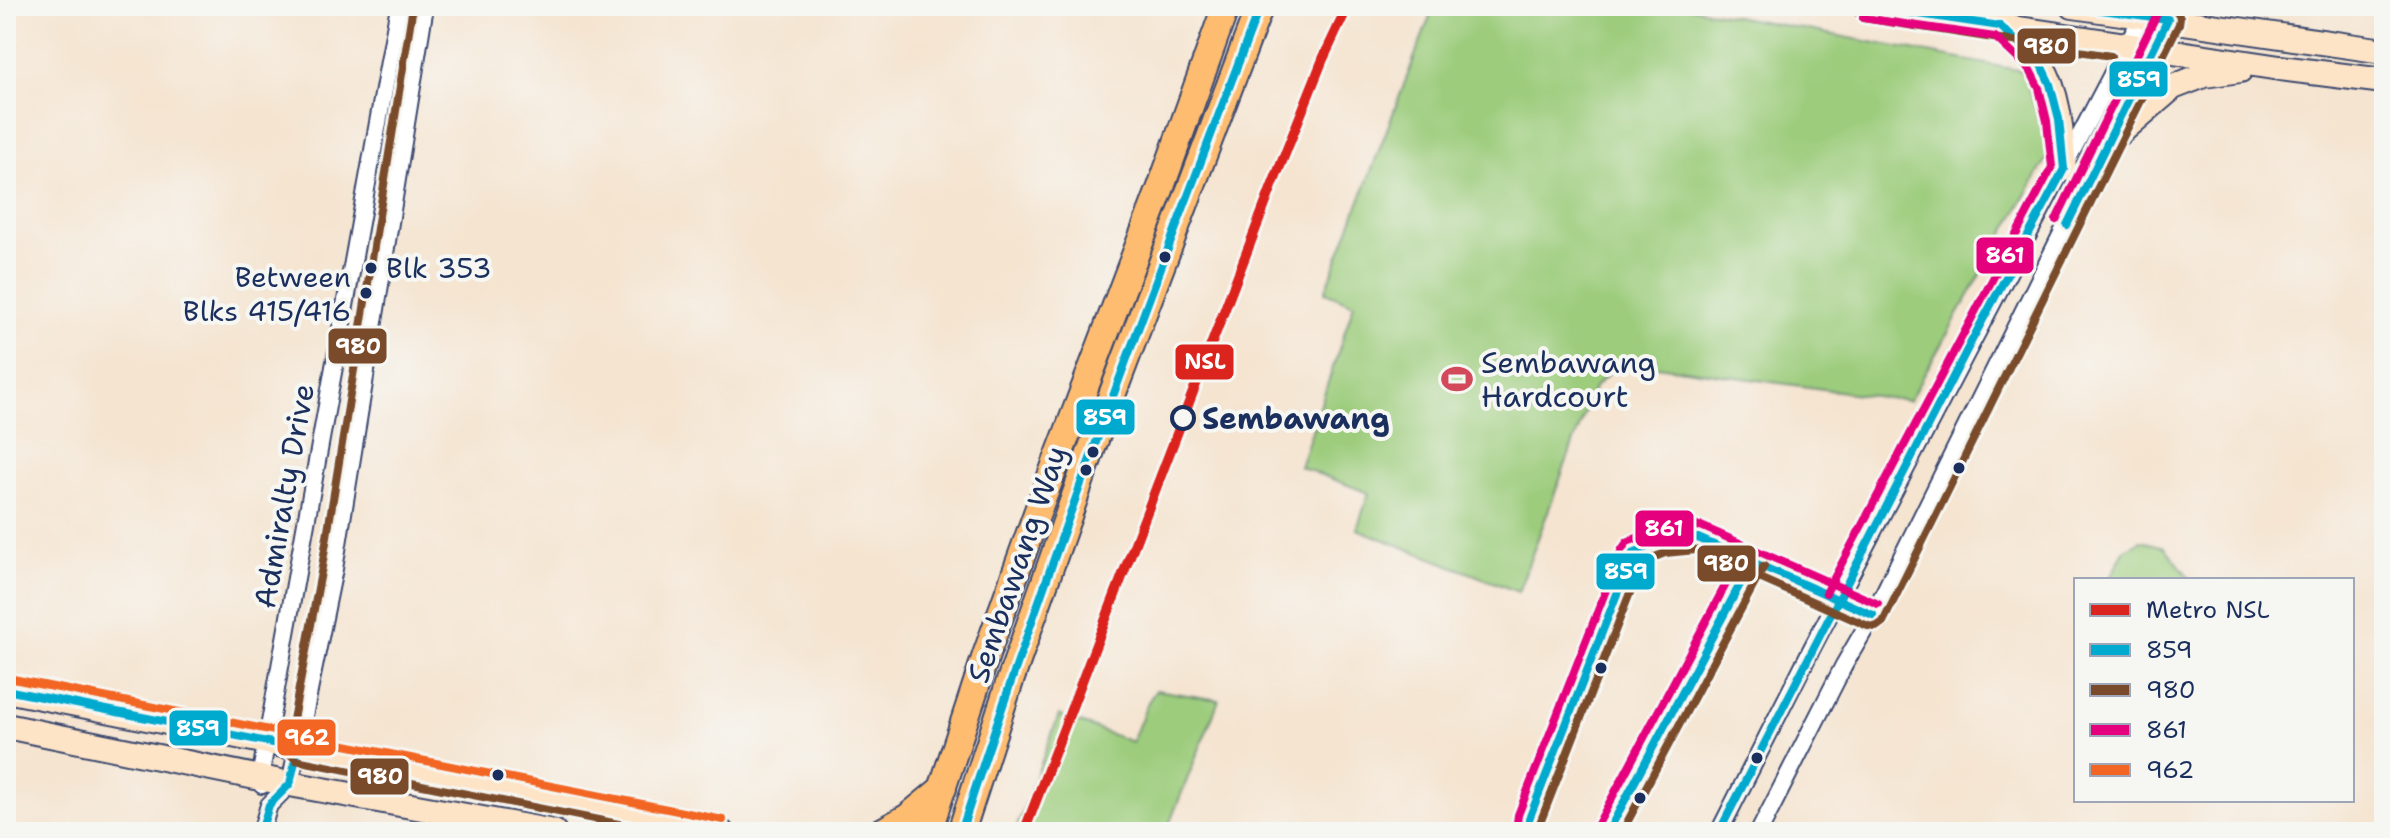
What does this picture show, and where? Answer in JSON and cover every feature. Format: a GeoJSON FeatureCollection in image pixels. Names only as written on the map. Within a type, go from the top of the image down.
{"type":"FeatureCollection","features":[{"type":"Feature","properties":{"kind":"main road"},"geometry":{"type":"LineString","coordinates":[[1211,6],[1211,43]]}},
{"type":"Feature","properties":{"kind":"main road","name":"Sembawang Way"},"geometry":{"type":"LineString","coordinates":[[928,832],[1031,527],[1161,187],[1226,6]]}},
{"type":"Feature","properties":{"kind":"main road","name":"Sembawang Way"},"geometry":{"type":"LineString","coordinates":[[961,832],[1093,445],[1260,6]]}},
{"type":"Feature","properties":{"kind":"main road"},"geometry":{"type":"LineString","coordinates":[[1865,6],[2384,81]]}},
{"type":"Feature","properties":{"kind":"main road"},"geometry":{"type":"LineString","coordinates":[[2073,6],[2384,51]]}},
{"type":"Feature","properties":{"kind":"main road"},"geometry":{"type":"LineString","coordinates":[[2000,26],[2040,63],[2045,73],[2059,119],[2064,169]]}},
{"type":"Feature","properties":{"kind":"main road"},"geometry":{"type":"LineString","coordinates":[[2271,67],[2278,39],[2284,37]]}},
{"type":"Feature","properties":{"kind":"main road"},"geometry":{"type":"LineString","coordinates":[[2107,144],[2173,87],[2204,75],[2271,67]]}},
{"type":"Feature","properties":{"kind":"main road"},"geometry":{"type":"LineString","coordinates":[[6,690],[721,832]]}},
{"type":"Feature","properties":{"kind":"main road"},"geometry":{"type":"LineString","coordinates":[[6,726],[290,784],[554,832]]}},
{"type":"Feature","properties":{"kind":"main road"},"geometry":{"type":"LineString","coordinates":[[881,832],[908,817],[945,787]]}},
{"type":"Feature","properties":{"kind":"street","name":"Admiralty Drive"},"geometry":{"type":"LineString","coordinates":[[269,805],[260,778],[399,6]]}},
{"type":"Feature","properties":{"kind":"street","name":"Admiralty Drive"},"geometry":{"type":"LineString","coordinates":[[290,784],[334,569],[425,6]]}},
{"type":"Feature","properties":{"kind":"street"},"geometry":{"type":"LineString","coordinates":[[1719,832],[2142,17]]}},
{"type":"Feature","properties":{"kind":"street"},"geometry":{"type":"LineString","coordinates":[[1759,832],[1844,665],[1873,615],[2168,19]]}},
{"type":"Feature","properties":{"kind":"street"},"geometry":{"type":"LineString","coordinates":[[261,832],[269,805],[290,784]]}},
{"type":"Feature","properties":{"kind":"green space"},"geometry":{"type":"Polygon","coordinates":[[[1434,6],[1683,6],[2023,71],[2050,153],[1909,401],[1621,361],[1594,388],[1518,592],[1357,529],[1369,493],[1300,467],[1354,304],[1325,292],[1434,6]]]}},
{"type":"Feature","properties":{"kind":"green space"},"geometry":{"type":"Polygon","coordinates":[[[2141,541],[2165,547],[2189,578],[2110,578],[2125,549],[2141,541]]]}},
{"type":"Feature","properties":{"kind":"green space"},"geometry":{"type":"Polygon","coordinates":[[[1156,690],[1219,700],[1166,832],[1015,832],[1059,715],[1132,742],[1156,690]]]}},
{"type":"Feature","properties":{"kind":"metro line","name":"NSL"},"geometry":{"type":"LineString","coordinates":[[1024,832],[1271,189],[1323,59],[1348,6]]}},
{"type":"Feature","properties":{"kind":"transit line","name":"980"},"geometry":{"type":"LineString","coordinates":[[413,6],[322,567],[287,751],[296,760],[659,832]]}},
{"type":"Feature","properties":{"kind":"transit line","name":"859"},"geometry":{"type":"LineString","coordinates":[[961,832],[1068,520],[1260,6]]}},
{"type":"Feature","properties":{"kind":"transit line","name":"859"},"geometry":{"type":"LineString","coordinates":[[1719,832],[1971,342],[2064,169],[2059,119],[2050,84],[2040,63],[2000,26],[1865,6]]}},
{"type":"Feature","properties":{"kind":"transit line","name":"859"},"geometry":{"type":"LineString","coordinates":[[2067,225],[2168,19],[2073,6]]}},
{"type":"Feature","properties":{"kind":"transit line","name":"980"},"geometry":{"type":"LineString","coordinates":[[1540,823],[1642,562],[1665,553],[1696,550],[1868,626],[1876,627],[1883,622],[2179,24],[2177,11],[2162,6]]}},
{"type":"Feature","properties":{"kind":"transit line","name":"861"},"geometry":{"type":"LineString","coordinates":[[2056,220],[2157,14]]}},
{"type":"Feature","properties":{"kind":"transit line","name":"980"},"geometry":{"type":"LineString","coordinates":[[1863,18],[2111,56]]}},
{"type":"Feature","properties":{"kind":"transit line","name":"861"},"geometry":{"type":"LineString","coordinates":[[1826,593],[2052,167],[2047,121],[2039,88],[2030,70],[1995,37],[1863,18]]}},
{"type":"Feature","properties":{"kind":"transit line","name":"861"},"geometry":{"type":"LineString","coordinates":[[1516,831],[1518,815],[1627,542],[1659,529],[1701,526],[1878,604]]}},
{"type":"Feature","properties":{"kind":"transit line","name":"859"},"geometry":{"type":"LineString","coordinates":[[1528,832],[1529,819],[1633,553],[1662,541],[1698,538],[1873,615]]}},
{"type":"Feature","properties":{"kind":"transit line","name":"861"},"geometry":{"type":"LineString","coordinates":[[1597,826],[1742,554]]}},
{"type":"Feature","properties":{"kind":"transit line","name":"859"},"geometry":{"type":"LineString","coordinates":[[1608,832],[1753,560]]}},
{"type":"Feature","properties":{"kind":"transit line","name":"980"},"geometry":{"type":"LineString","coordinates":[[1622,832],[1764,566]]}},
{"type":"Feature","properties":{"kind":"transit line","name":"962"},"geometry":{"type":"LineString","coordinates":[[8,678],[723,820]]}},
{"type":"Feature","properties":{"kind":"transit line","name":"859"},"geometry":{"type":"LineString","coordinates":[[6,690],[298,748],[290,784],[269,805],[261,832]]}},
{"type":"Feature","properties":{"kind":"place","name":"Blk 353"},"geometry":{"type":"Point","coordinates":[371,268]}},
{"type":"Feature","properties":{"kind":"place","name":"Between Blks 415/416"},"geometry":{"type":"Point","coordinates":[366,293]}},
{"type":"Feature","properties":{"kind":"place","name":"Sembawang Hardcourt"},"geometry":{"type":"Point","coordinates":[1457,379]}},
{"type":"Feature","properties":{"kind":"place","name":"Sembawang"},"geometry":{"type":"Point","coordinates":[1183,418]}}]}
